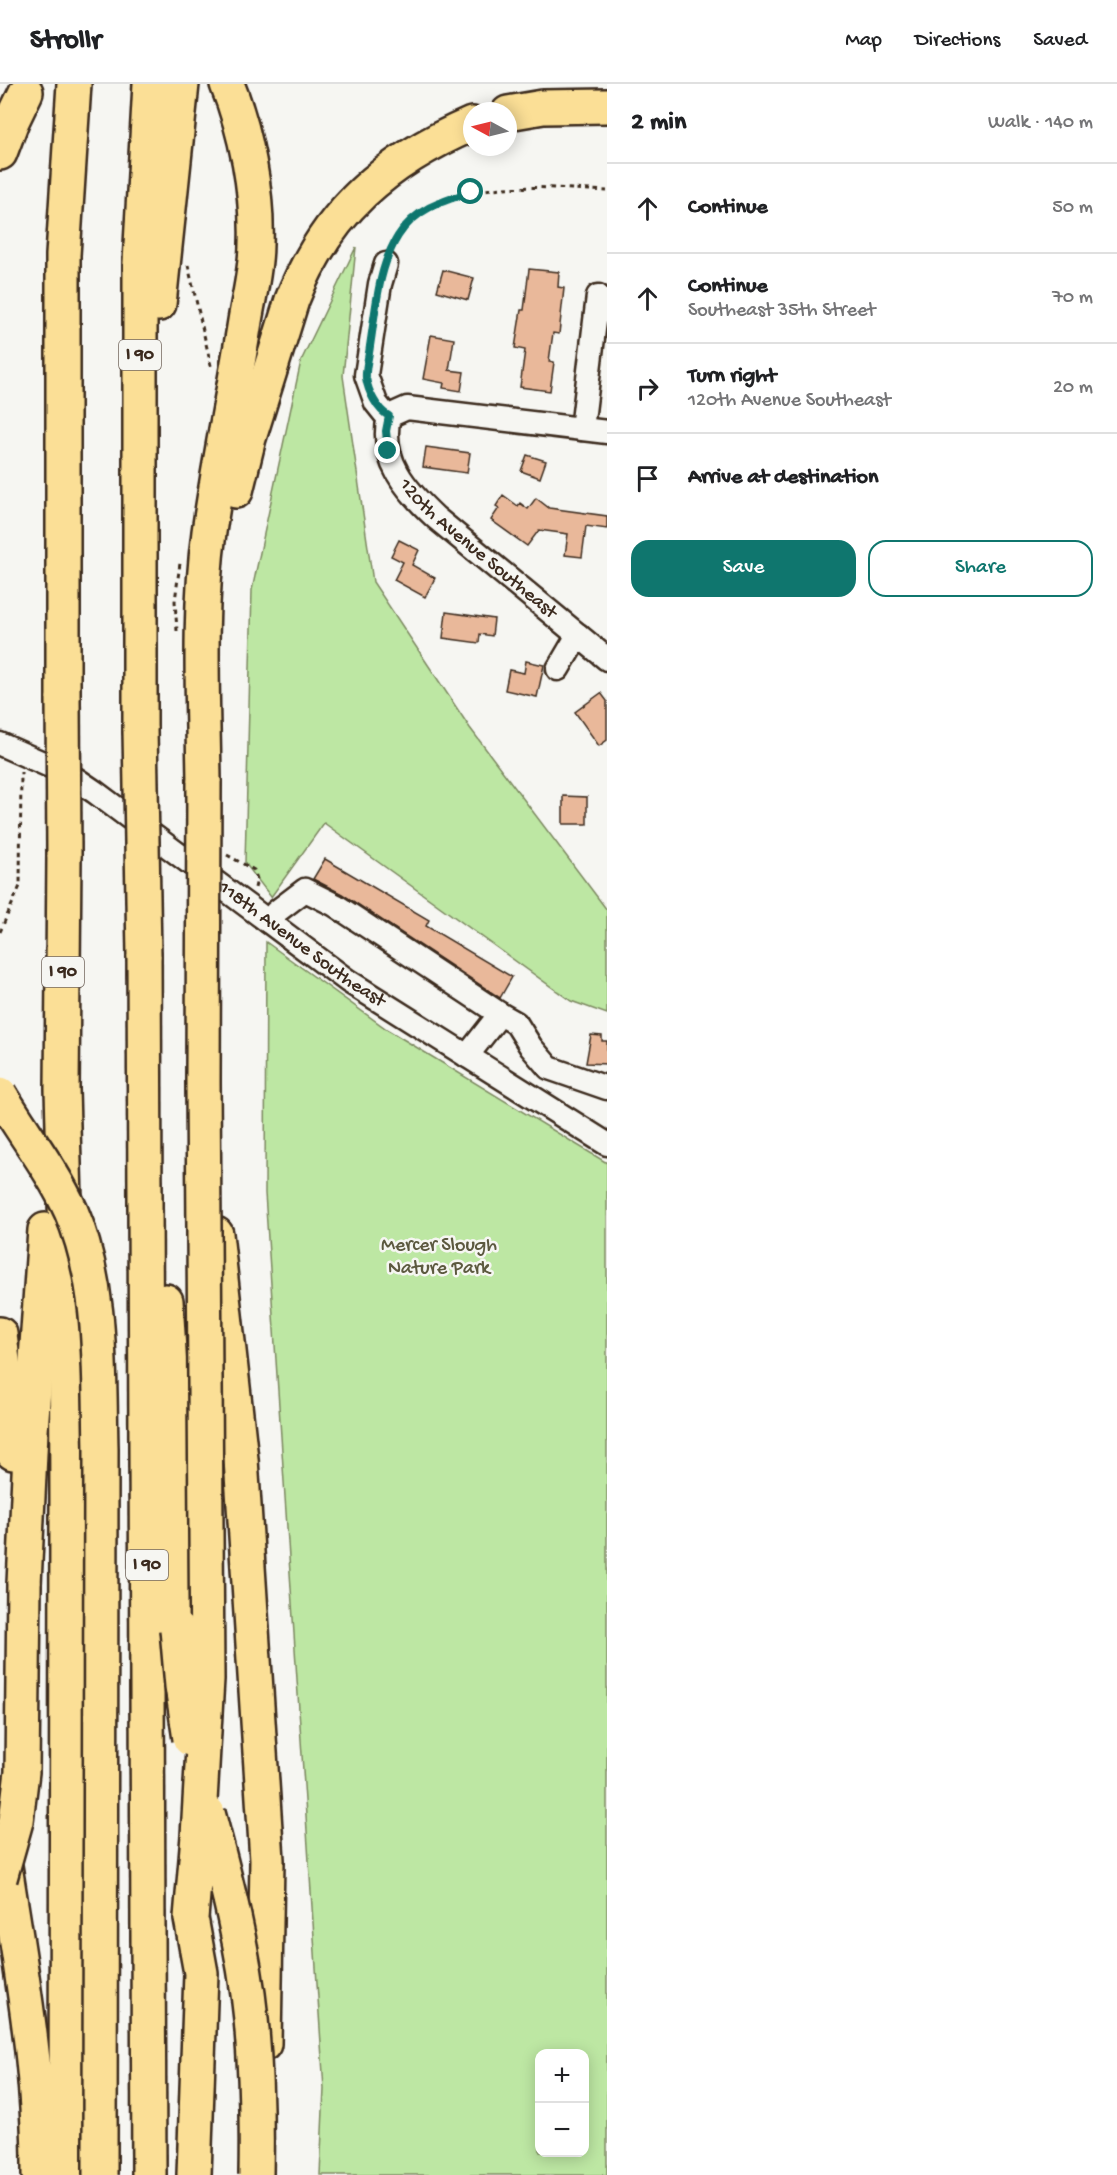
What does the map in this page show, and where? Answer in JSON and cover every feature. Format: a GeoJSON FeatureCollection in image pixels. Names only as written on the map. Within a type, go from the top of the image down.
{"type":"FeatureCollection","features":[{"type":"Feature","properties":{"kind":"highway"},"geometry":{"type":"LineString","coordinates":[[65,84],[69,157]]}},
{"type":"Feature","properties":{"kind":"highway","name":"I 90"},"geometry":{"type":"LineString","coordinates":[[66,2175],[67,1502],[66,1239],[62,1089],[62,324],[63,255],[74,84]]}},
{"type":"Feature","properties":{"kind":"highway","name":"I 90"},"geometry":{"type":"LineString","coordinates":[[149,2175],[140,263],[150,84]]}},
{"type":"Feature","properties":{"kind":"highway"},"geometry":{"type":"LineString","coordinates":[[140,626],[159,308],[182,84]]}},
{"type":"Feature","properties":{"kind":"highway"},"geometry":{"type":"LineString","coordinates":[[171,2175],[198,1836],[207,1679],[203,1082],[204,582],[209,532],[243,336],[256,245],[255,204],[249,165],[242,130],[227,84]]}},
{"type":"Feature","properties":{"kind":"highway"},"geometry":{"type":"LineString","coordinates":[[0,153],[26,92]]}},
{"type":"Feature","properties":{"kind":"highway"},"geometry":{"type":"LineString","coordinates":[[517,111],[543,107],[607,106]]}},
{"type":"Feature","properties":{"kind":"highway"},"geometry":{"type":"LineString","coordinates":[[204,721],[218,592],[237,486],[249,438],[301,278],[319,245],[340,217],[370,184],[423,146],[463,128]]}},
{"type":"Feature","properties":{"kind":"highway"},"geometry":{"type":"LineString","coordinates":[[144,955],[174,1433],[177,1629],[182,1686],[195,1766],[222,1866],[243,1959],[253,2048],[258,2175]]}},
{"type":"Feature","properties":{"kind":"highway"},"geometry":{"type":"LineString","coordinates":[[203,1082],[212,1192],[241,1459],[267,1860],[263,2103],[258,2175]]}},
{"type":"Feature","properties":{"kind":"highway"},"geometry":{"type":"LineString","coordinates":[[0,1878],[16,1821],[22,1772],[24,1584],[32,1411],[39,1340],[51,1141],[62,1089]]}},
{"type":"Feature","properties":{"kind":"highway"},"geometry":{"type":"LineString","coordinates":[[0,1094],[55,1180],[72,1212],[93,1290],[101,1449],[100,2175]]}},
{"type":"Feature","properties":{"kind":"highway"},"geometry":{"type":"LineString","coordinates":[[0,1334],[8,1391],[24,1584]]}},
{"type":"Feature","properties":{"kind":"highway"},"geometry":{"type":"LineString","coordinates":[[0,1836],[34,2059],[39,2175]]}},
{"type":"Feature","properties":{"kind":"highway"},"geometry":{"type":"LineString","coordinates":[[191,1918],[201,1973],[194,2175]]}},
{"type":"Feature","properties":{"kind":"street"},"geometry":{"type":"LineString","coordinates":[[386,264],[380,284],[366,375],[376,403],[384,414],[389,416],[407,408],[607,432]]}},
{"type":"Feature","properties":{"kind":"street"},"geometry":{"type":"LineString","coordinates":[[582,429],[598,296]]}},
{"type":"Feature","properties":{"kind":"street","name":"120th Avenue Southeast"},"geometry":{"type":"LineString","coordinates":[[389,416],[386,431],[388,451],[399,476],[413,496],[436,518],[607,659]]}},
{"type":"Feature","properties":{"kind":"street"},"geometry":{"type":"LineString","coordinates":[[558,669],[578,635]]}},
{"type":"Feature","properties":{"kind":"street","name":"118th Avenue Southeast"},"geometry":{"type":"LineString","coordinates":[[0,744],[70,775],[348,981],[607,1144]]}},
{"type":"Feature","properties":{"kind":"street"},"geometry":{"type":"LineString","coordinates":[[269,922],[276,912],[305,890],[335,906],[516,1023],[531,1047],[549,1068],[607,1088]]}},
{"type":"Feature","properties":{"kind":"street"},"geometry":{"type":"LineString","coordinates":[[467,1056],[500,1014]]}},
{"type":"Feature","properties":{"kind":"path"},"geometry":{"type":"LineString","coordinates":[[386,264],[398,236],[411,220],[425,209],[441,201],[493,188],[607,191]]}},
{"type":"Feature","properties":{"kind":"path"},"geometry":{"type":"LineString","coordinates":[[0,932],[20,886],[21,774]]}},
{"type":"Feature","properties":{"kind":"green space"},"geometry":{"type":"Polygon","coordinates":[[[356,247],[343,376],[373,582],[470,728],[607,910],[607,1014],[571,1001],[324,823],[271,897],[245,863],[252,590],[301,361],[356,247]]]}},
{"type":"Feature","properties":{"kind":"green space","name":"Mercer Slough Nature Park"},"geometry":{"type":"Polygon","coordinates":[[[266,942],[388,1030],[607,1163],[607,2175],[320,2175],[324,2089],[265,1193],[266,942]]]}},
{"type":"Feature","properties":{"kind":"building"},"geometry":{"type":"Polygon","coordinates":[[[529,269],[559,272],[558,287],[564,288],[559,334],[553,333],[549,361],[554,362],[550,391],[520,387],[525,350],[515,348],[521,310],[524,310],[529,269]]]}},
{"type":"Feature","properties":{"kind":"building"},"geometry":{"type":"Polygon","coordinates":[[[443,270],[474,278],[468,300],[437,291],[443,270]]]}},
{"type":"Feature","properties":{"kind":"building"},"geometry":{"type":"Polygon","coordinates":[[[431,335],[454,339],[449,370],[464,372],[461,391],[443,388],[444,383],[423,379],[431,335]]]}},
{"type":"Feature","properties":{"kind":"building"},"geometry":{"type":"Polygon","coordinates":[[[426,447],[470,453],[467,473],[423,467],[426,447]]]}},
{"type":"Feature","properties":{"kind":"building"},"geometry":{"type":"Polygon","coordinates":[[[527,455],[546,461],[540,478],[521,471],[527,455]]]}},
{"type":"Feature","properties":{"kind":"building"},"geometry":{"type":"Polygon","coordinates":[[[503,495],[518,506],[520,503],[528,509],[536,498],[549,508],[607,516],[607,529],[586,526],[582,557],[565,555],[568,534],[539,530],[527,546],[491,520],[499,508],[496,506],[503,495]]]}},
{"type":"Feature","properties":{"kind":"building"},"geometry":{"type":"Polygon","coordinates":[[[399,540],[419,550],[412,565],[435,578],[425,597],[394,580],[403,562],[391,556],[399,540]]]}},
{"type":"Feature","properties":{"kind":"building"},"geometry":{"type":"Polygon","coordinates":[[[446,612],[494,619],[492,636],[480,634],[479,643],[443,638],[446,612]]]}},
{"type":"Feature","properties":{"kind":"building"},"geometry":{"type":"Polygon","coordinates":[[[526,661],[544,665],[537,697],[505,690],[509,670],[524,673],[526,661]]]}},
{"type":"Feature","properties":{"kind":"building"},"geometry":{"type":"Polygon","coordinates":[[[601,693],[607,701],[607,740],[599,746],[575,712],[601,693]]]}},
{"type":"Feature","properties":{"kind":"building"},"geometry":{"type":"Polygon","coordinates":[[[563,796],[587,797],[587,824],[563,824],[563,796]]]}},
{"type":"Feature","properties":{"kind":"building"},"geometry":{"type":"Polygon","coordinates":[[[325,859],[429,920],[426,926],[512,977],[500,998],[342,894],[313,879],[325,859]]]}},
{"type":"Feature","properties":{"kind":"building"},"geometry":{"type":"Polygon","coordinates":[[[591,1035],[602,1036],[602,1041],[607,1041],[607,1064],[586,1063],[591,1035]]]}},
{"type":"Feature","properties":{"kind":"route"},"geometry":{"type":"LineString","coordinates":[[388,451],[386,431],[389,416],[384,414],[376,403],[366,375],[380,284],[386,264],[398,236],[411,220],[425,209],[441,201],[471,192]]}}]}
